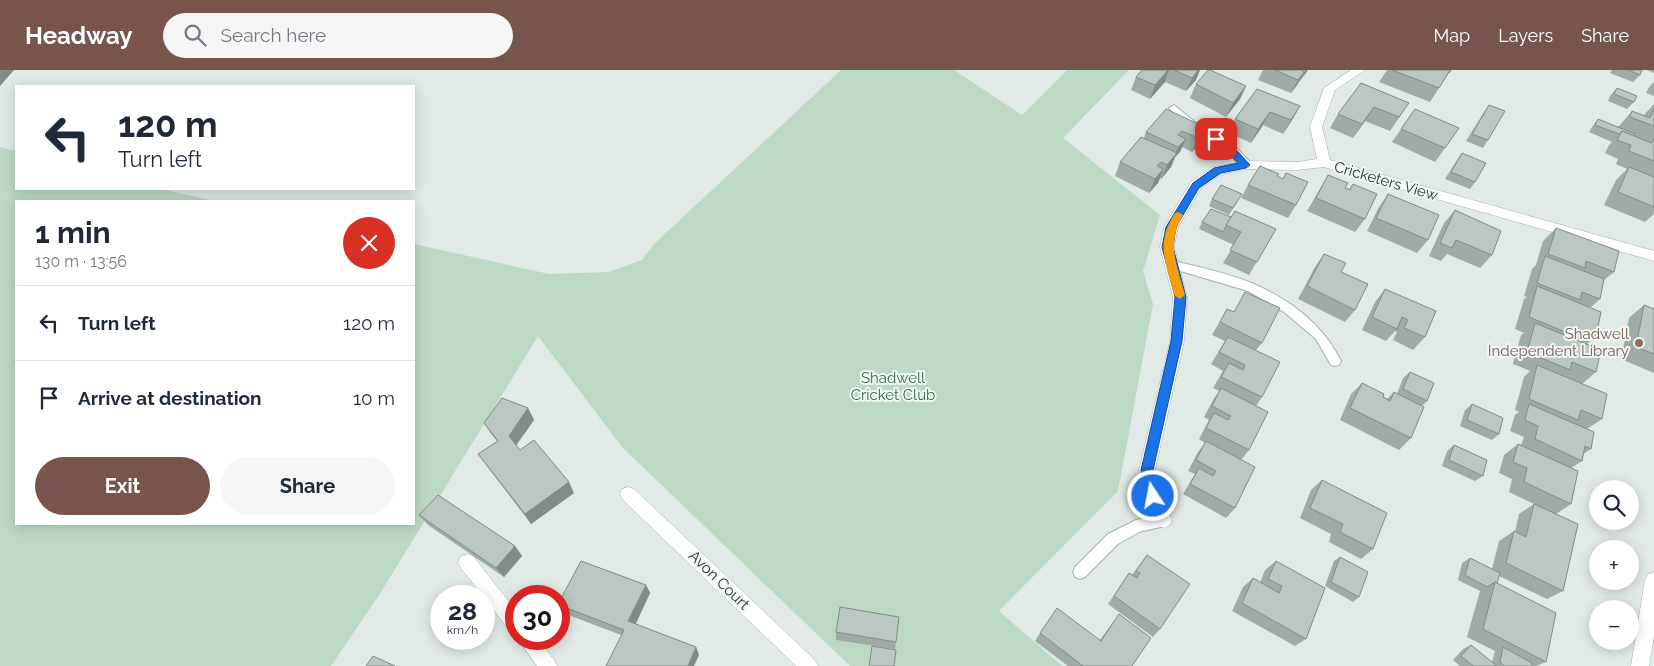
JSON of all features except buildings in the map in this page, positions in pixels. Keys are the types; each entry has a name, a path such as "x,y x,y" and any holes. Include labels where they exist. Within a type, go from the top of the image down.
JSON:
{"street":[{"path":"1324,163 1316,127 1330,88 1359,70"},
{"name":"Cricketers View","path":"1164,520 1153,496 1147,470 1177,341 1180,297 1167,247 1171,227 1196,185 1218,170 1246,165 1297,166 1324,163 1654,256"},
{"name":"Avon Court","path":"628,494 809,666"},
{"path":"467,562 505,611"},
{"path":"1640,666 1654,580"},
{"path":"536,650 548,666"}],"lane":[{"path":"1174,108 1192,124 1228,146 1246,165"},
{"path":"1171,264 1252,288 1288,309 1320,336 1335,361"},
{"path":"1080,572 1114,539 1136,526 1164,520"}],"green space":[{"name":"Shadwell Cricket Club","path":"841,70 954,70 1022,115 1067,70 1129,70 1063,138 1160,215 1143,271 1153,304 1118,491 999,611 1062,666 850,666 622,447 538,336 381,592 331,666 0,666 0,147 15,151 15,190 166,190 210,200 15,200 15,525 415,525 415,244 549,274 609,272 642,260 654,244"}],"slow traffic":[{"path":"1178,215 1171,227 1167,247 1180,295"}],"place":[{"name":"Shadwell Independent Library","path":"1639,343"}],"route":[{"path":"1153,496 1147,470 1177,341 1180,297 1167,247 1171,227 1196,185 1218,170 1246,165 1228,146 1216,139"}]}
